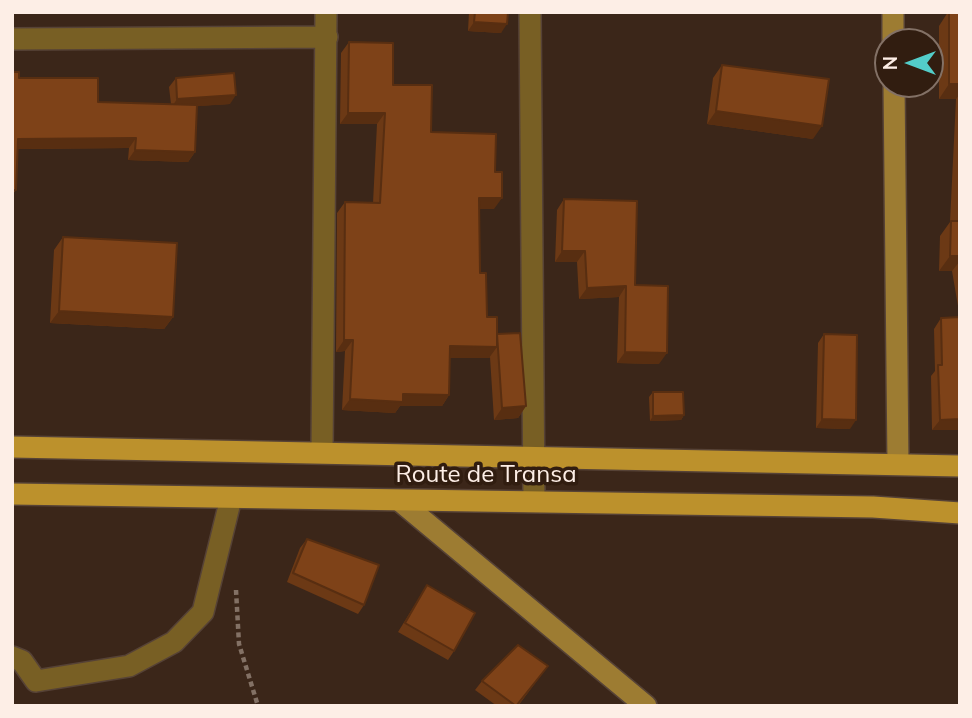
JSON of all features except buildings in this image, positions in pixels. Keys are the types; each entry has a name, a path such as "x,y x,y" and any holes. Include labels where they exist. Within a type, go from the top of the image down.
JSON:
{"main road":[{"name":"Route de Transa","path":"12,447 960,466"},
{"name":"Route de Transa","path":"12,494 873,507 960,513"}],"street":[{"path":"322,452 326,12"},
{"path":"530,12 534,501"},
{"path":"12,39 327,37"},
{"path":"894,98 898,464"},
{"path":"12,657 22,661 36,681 129,666 174,642 203,612 231,498"},
{"path":"400,501 646,706"}],"path":[{"path":"235,578 239,644 258,706"}]}
